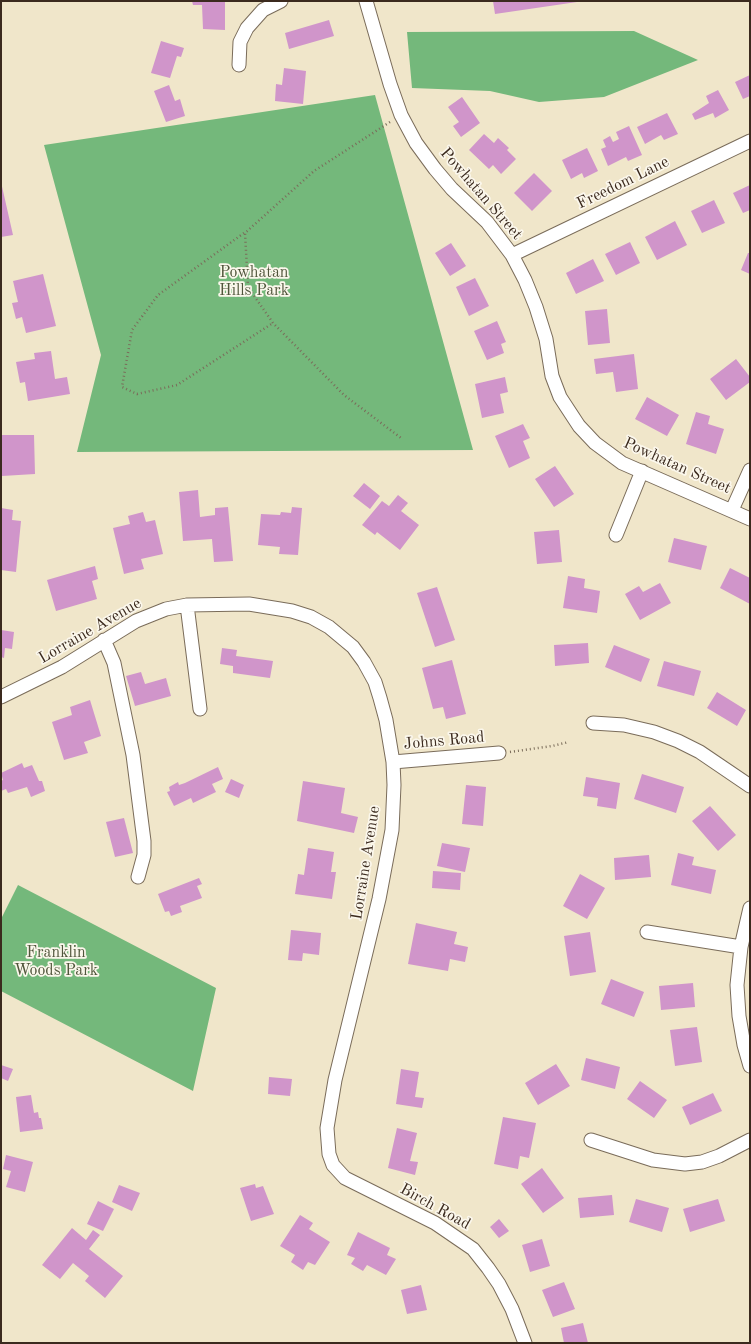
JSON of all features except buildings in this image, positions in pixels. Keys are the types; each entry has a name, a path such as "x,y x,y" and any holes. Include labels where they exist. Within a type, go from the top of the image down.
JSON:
{"street":[{"path":"239,65 240,42 247,28 263,10 281,1"},
{"name":"Powhatan Street","path":"366,1 390,84 401,115 416,143 435,169 486,222 512,255 525,280 536,307 546,339 552,376 566,408 579,426 595,443 617,460 750,519"},
{"name":"Freedom Lane","path":"512,255 750,141"},
{"path":"732,510 750,470"},
{"path":"616,535 642,471"},
{"name":"Lorraine Avenue","path":"1,697 62,667 136,621 166,609 187,605 249,604 275,607 311,618 329,627 343,638 364,662 375,682 386,720 393,762 394,785 390,838 373,927 335,1080 327,1139"},
{"path":"187,605 200,709"},
{"path":"104,640 114,662 133,754 144,841 144,855 138,877"},
{"path":"593,723 624,725 654,732 678,741 700,752 750,786"},
{"name":"Johns Road","path":"393,762 499,753"},
{"path":"750,908 741,947 737,985 739,1016 744,1045 750,1066"},
{"path":"647,932 741,947"},
{"name":"Birch Road","path":"327,1139 331,1160 339,1173 345,1178 435,1223 473,1249 499,1284 512,1310 525,1343"},
{"path":"591,1140 653,1160 684,1164 702,1162 719,1156 750,1140"}],"path":[{"path":"273,323 177,385 137,394 122,387 132,330 158,295 245,233 314,171 401,115"},
{"path":"245,233 248,287 273,323 344,395 401,438"},
{"path":"499,753 552,746 569,742"}],"green space":[{"path":"634,31 698,60 604,97 539,102 490,91 412,88 407,32"},
{"name":"Powhatan Hills Park","path":"375,95 473,450 77,452 101,355 44,145"},
{"name":"Franklin Woods Park","path":"18,885 216,988 193,1091 1,991 1,919"}]}
